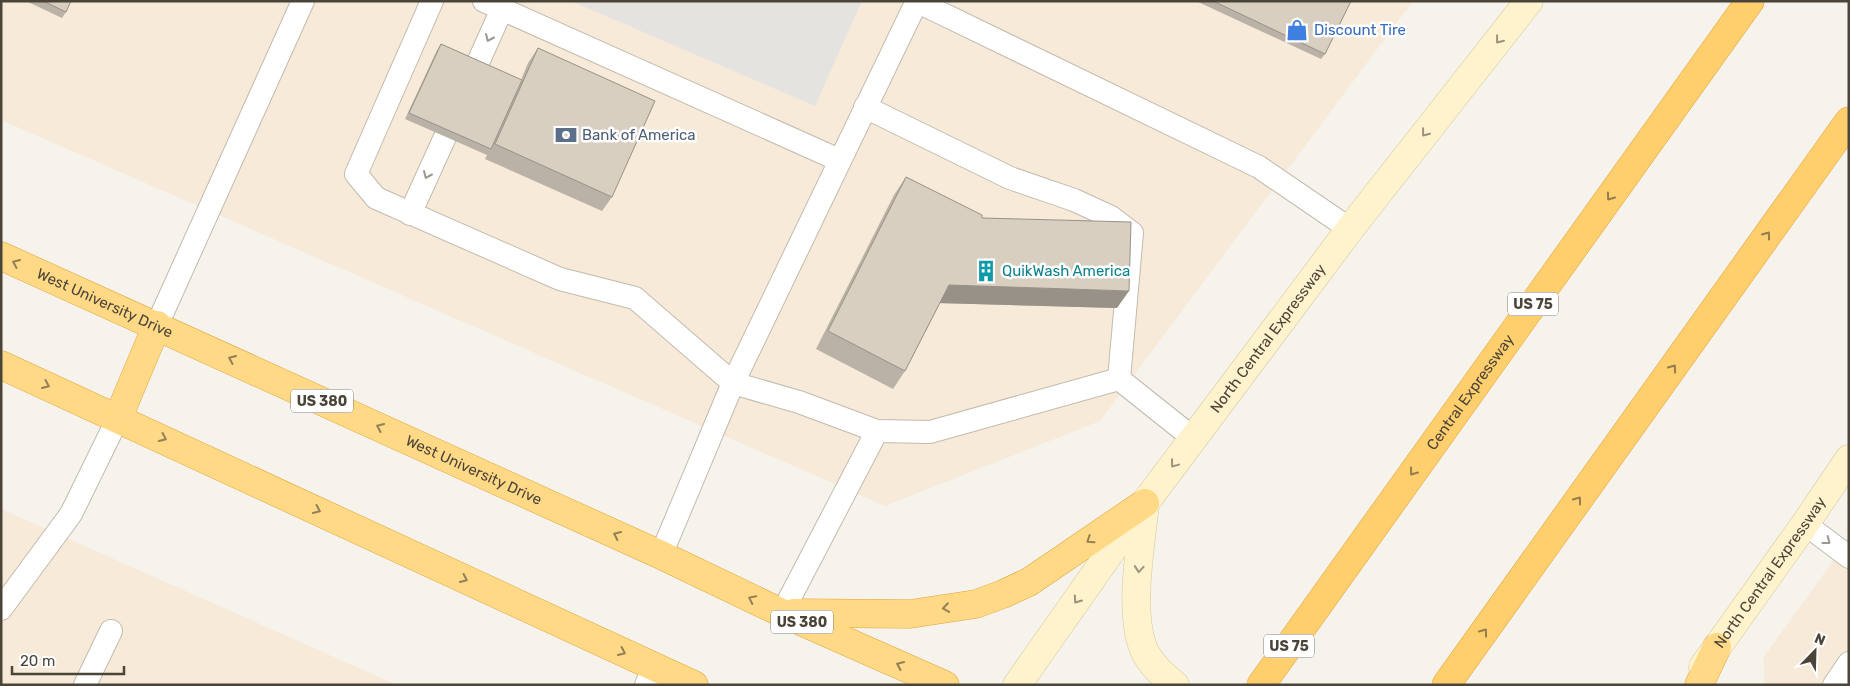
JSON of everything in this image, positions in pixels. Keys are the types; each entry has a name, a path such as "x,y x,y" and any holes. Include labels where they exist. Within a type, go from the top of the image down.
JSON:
{"highway":[{"path":"1627,174 1731,1"},
{"name":"Central Expressway","path":"1261,685 1750,1"},
{"path":"1451,678 1849,121"},
{"name":"West University Drive","path":"1,256 661,555 782,613 945,685"},
{"path":"118,418 156,325"},
{"path":"1,365 118,418 656,679 694,685"},
{"path":"782,613 910,614 976,604 1029,582 1145,503"},
{"path":"1699,685 1718,648"}],"main road":[{"name":"North Central Expressway","path":"1017,685 1193,438 1350,229 1529,1"},
{"name":"North Central Expressway","path":"1691,685 1847,465"},
{"path":"1145,503 1136,600 1139,631 1146,655 1166,678 1175,685"}],"lane":[{"path":"156,325 303,1"},
{"path":"432,1 356,174 376,198 560,279 635,298 732,383 799,402 876,431 930,432 1119,379"},
{"path":"661,555 732,383 916,2 1259,167 1350,229"},
{"path":"476,67 493,5 839,160"},
{"path":"864,107 1010,178 1074,200 1111,217 1132,233 1119,379"},
{"path":"410,214 445,136"},
{"path":"1119,379 1193,438"},
{"path":"1,609 71,514 118,418"},
{"path":"782,613 876,431"},
{"path":"1805,524 1849,557"},
{"path":"85,685 111,631"},
{"path":"1834,685 1849,663"}],"shaded area":[{"path":"1,1 1413,1 1100,421 885,506 1,120"},
{"path":"571,1 862,1 815,106"},
{"path":"1,509 397,685 1,685"},
{"path":"1849,539 1849,685 1765,685 1763,658"}],"building":[{"path":"43,1 71,1 66,12"},
{"name":"Discount Tire","path":"1213,1 1351,1 1325,54"},
{"path":"441,44 522,80 491,149 409,113"},
{"name":"Bank of America","path":"538,48 655,101 612,197 495,144"},
{"name":"QuikWash America","path":"906,177 982,215 982,218 1131,222 1129,291 949,285 905,371 828,331"}],"place":[{"name":"Discount Tire","path":"1297,30"},
{"name":"Bank of America","path":"566,135"},
{"name":"QuikWash America","path":"986,271"}]}
